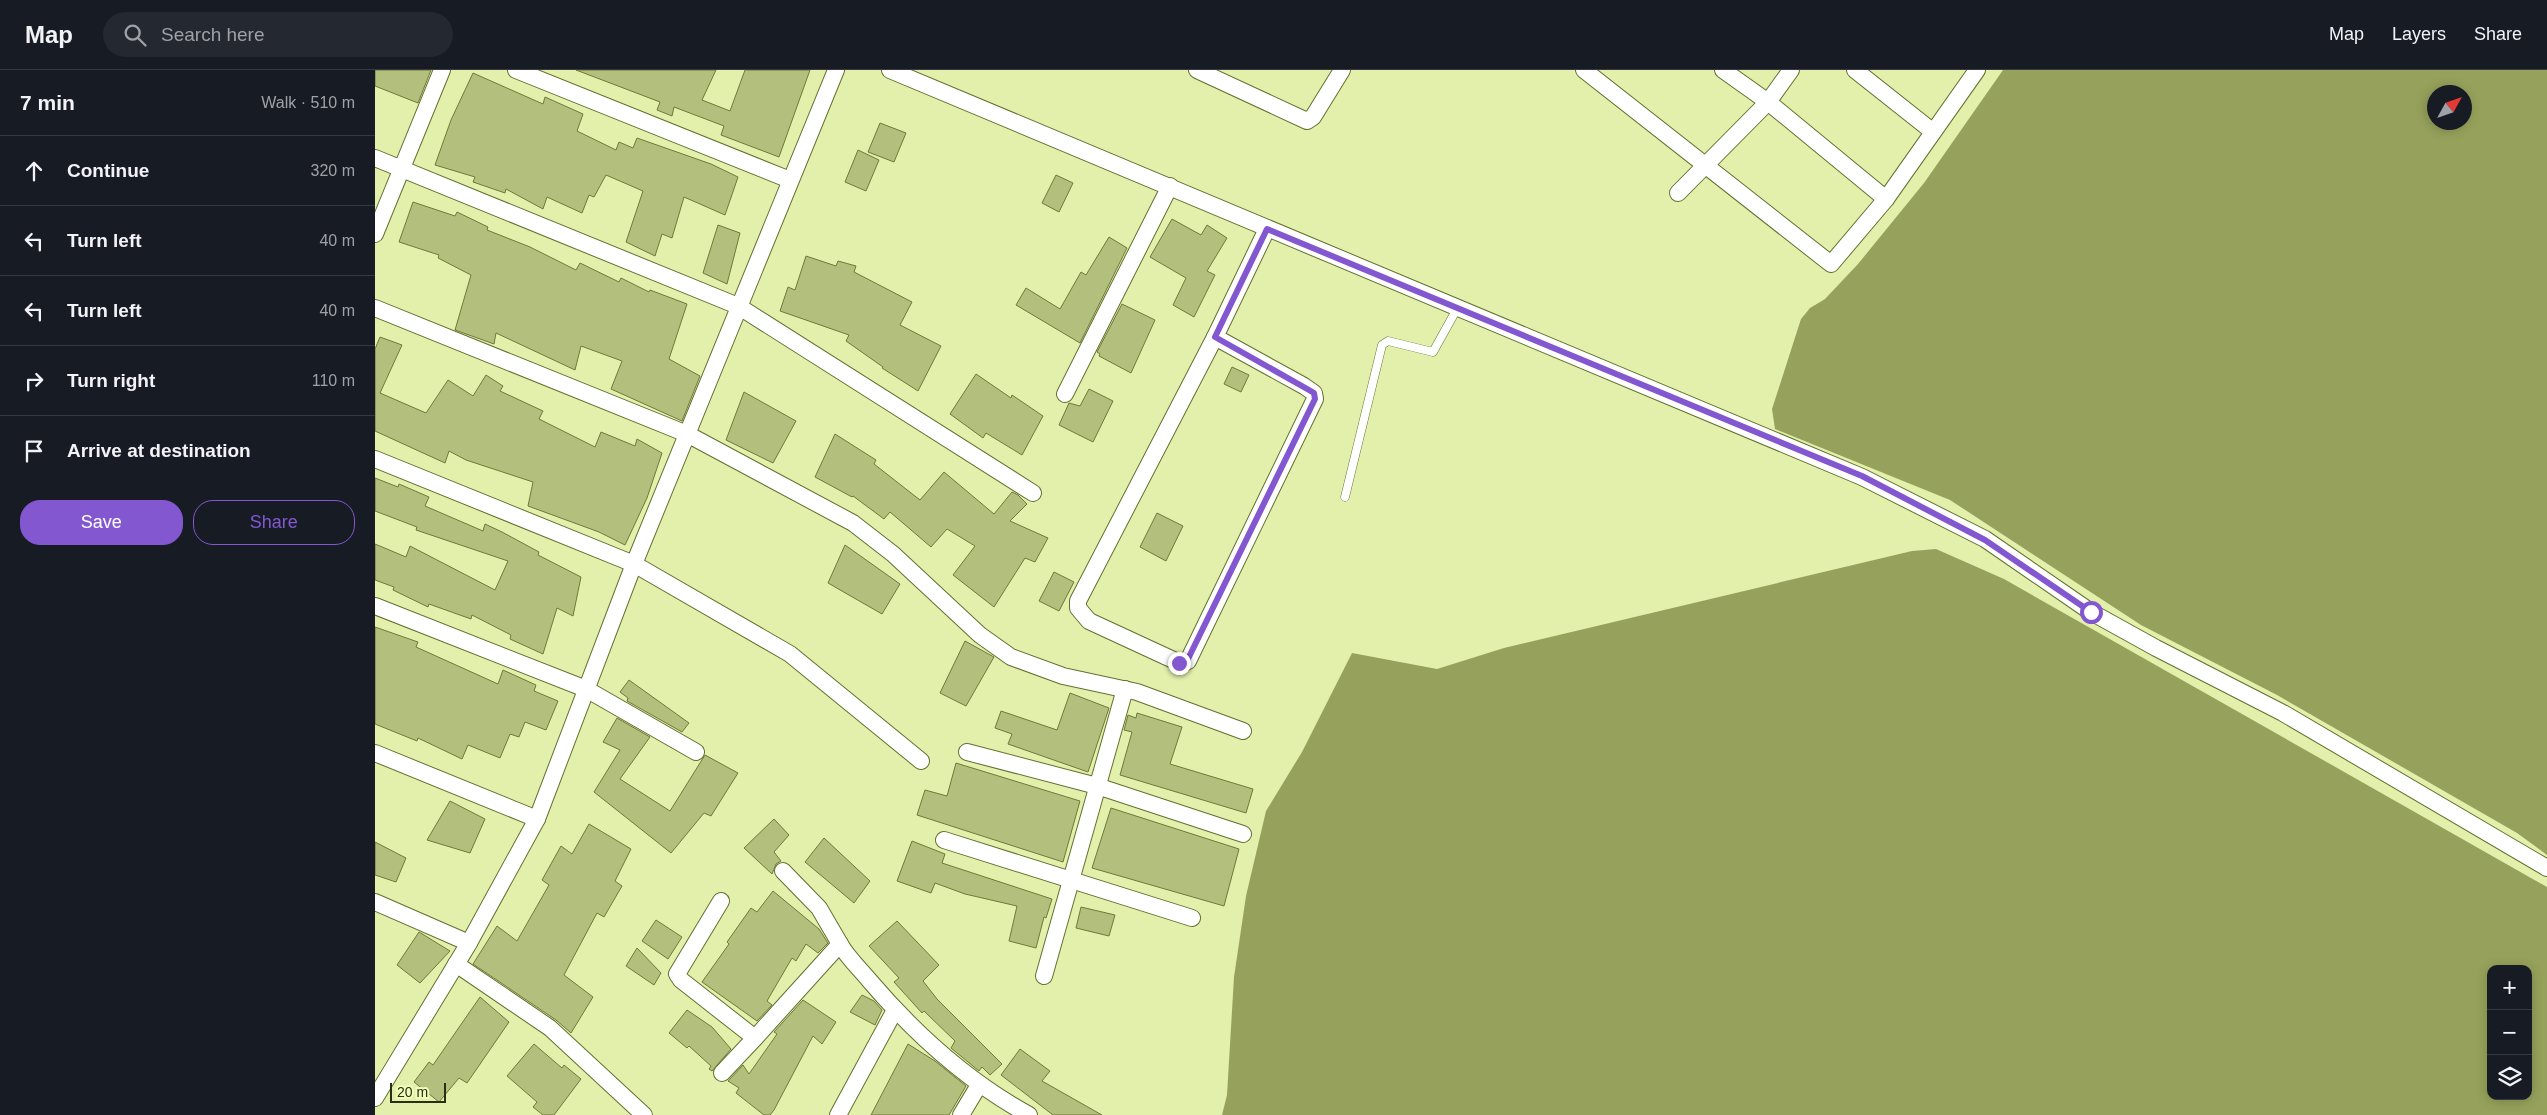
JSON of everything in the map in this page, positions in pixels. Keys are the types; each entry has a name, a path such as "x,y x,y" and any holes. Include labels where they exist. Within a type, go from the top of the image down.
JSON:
{"street":[{"path":"375,234 442,70"},
{"path":"516,70 790,180"},
{"path":"375,1098 469,943 484,912 537,819 633,564 836,70"},
{"path":"890,70 1862,476 1985,540 2091,612 2283,713 2547,868"},
{"path":"1197,70 1307,121 1313,117 1341,70"},
{"path":"1584,70 1831,264 1886,199 1932,131 1977,70"},
{"path":"1723,70 1768,102 1886,199"},
{"path":"1678,193 1768,102 1791,70"},
{"path":"1855,70 1932,131"},
{"path":"375,158 738,306 1033,493"},
{"path":"1065,394 1170,186"},
{"path":"1215,337 1303,386 1316,397 1192,652 1187,661 1182,664 1089,621 1078,608 1078,600 1215,337 1267,229"},
{"path":"375,308 687,434 853,524 893,554 980,635 1011,657 1063,676 1125,689 1243,731"},
{"path":"375,459 633,564 790,654 921,761"},
{"path":"375,606 587,689 696,752"},
{"path":"1044,976 1125,689"},
{"path":"967,752 1097,786 1243,834"},
{"path":"375,753 537,819"},
{"path":"944,840 1192,918"},
{"path":"783,871 819,908 840,944 895,1010 979,1085 1029,1115"},
{"path":"721,901 677,974 681,980 755,1038"},
{"path":"375,902 469,943"},
{"path":"722,1073 840,944"},
{"path":"456,964 550,1028 644,1115"},
{"path":"838,1115 895,1010"},
{"path":"961,1115 979,1085"}],"lane":[{"path":"1345,497 1382,345 1388,341 1433,352 1458,307"}],"shaded area":[{"path":"2003,70 2547,70 2547,855 2517,833 2277,695 2141,625 1950,500 1775,429 1772,409 1801,319 1810,308 1825,299 1858,264 1924,183"},
{"path":"1936,549 2004,579 2547,887 2547,1115 1222,1115 1227,1095 1234,977 1246,896 1266,811 1302,752 1352,653 1437,669 1504,648 1912,551"}],"building":[{"path":"375,70 431,70 418,103 375,86"},
{"path":"576,70 716,70 702,100 730,111 745,70 810,70 779,157 721,135 724,126 674,107 672,116 657,110 660,102"},
{"path":"473,73 543,104 545,97 583,114 577,131 616,150 619,142 633,148 637,138 711,164 738,177 725,215 684,197 672,238 662,234 655,256 626,242 643,191 606,175 594,197 589,195 582,213 547,197 543,209 506,189 505,193 473,182 475,177 435,165 451,120"},
{"path":"880,123 906,133 894,162 868,152"},
{"path":"858,150 879,160 866,191 845,182"},
{"path":"1056,175 1073,183 1059,212 1042,203"},
{"path":"413,202 455,216 457,212 488,227 487,230 530,247 576,270 580,263 619,282 621,278 649,292 650,290 687,304 669,359 700,376 682,421 611,389 622,361 581,346 575,370 496,333 494,344 455,330 471,275 438,258 439,255 399,242"},
{"path":"1172,219 1201,235 1207,225 1227,238 1207,271 1215,275 1194,317 1173,305 1186,278 1150,257"},
{"path":"718,225 740,233 727,284 703,273"},
{"path":"1109,237 1127,248 1080,343 1016,305 1026,288 1060,309 1081,272 1086,275"},
{"path":"806,256 836,266 838,261 856,266 854,272 912,302 900,325 941,346 918,391 882,368 846,341 849,335 780,311 788,287 795,290"},
{"path":"1122,304 1155,320 1131,373 1099,356 1100,354 1097,352"},
{"path":"380,337 402,345 380,393 426,413 448,380 473,396 486,375 503,386 500,391 543,411 539,419 595,447 601,432 635,446 637,439 662,453 647,498 625,545 599,532 528,506 533,482 466,460 449,451 445,463 375,431 375,349"},
{"path":"1232,367 1249,375 1241,392 1224,384"},
{"path":"976,374 1011,398 1012,395 1043,416 1022,455 986,433 983,438 950,414"},
{"path":"1089,389 1113,401 1093,442 1059,425 1069,403 1080,406"},
{"path":"744,392 796,421 773,463 726,440"},
{"path":"835,434 876,460 874,464 920,500 944,472 994,514 1012,492 1018,495 1027,504 1010,521 1048,538 1035,562 1025,558 994,607 953,575 975,546 947,529 931,547 890,512 884,519 853,496 815,477"},
{"path":"375,478 398,487 399,484 429,497 425,506 483,531 485,524 502,532 539,552 538,555 581,577 573,616 557,608 543,654 510,639 511,635 472,615 471,619 429,604 428,607 393,590 394,587 375,580 375,544 406,557 410,546 495,590 508,561 416,530 417,527 375,511"},
{"path":"1157,513 1183,526 1166,561 1140,547"},
{"path":"845,545 900,584 882,614 828,583"},
{"path":"1054,572 1074,582 1059,611 1039,601"},
{"path":"375,627 418,642 416,647 498,684 503,670 536,685 534,691 558,701 546,730 525,722 519,737 510,734 500,758 468,745 462,759 418,738 417,741 375,724"},
{"path":"965,641 994,657 966,706 940,693"},
{"path":"629,680 689,723 682,732 627,701 628,698 620,692"},
{"path":"1070,693 1109,708 1088,772 1008,744 1012,734 995,728 1001,711 1057,730"},
{"path":"1137,713 1182,727 1170,764 1253,789 1246,813 1120,775 1132,732 1124,730 1128,715 1136,718"},
{"path":"617,718 650,737 620,779 670,811 705,755 738,773 711,816 704,813 671,853 594,792 620,750 603,742"},
{"path":"956,763 1080,801 1063,862 917,815 925,790 947,796"},
{"path":"450,801 485,819 470,853 427,840"},
{"path":"1111,808 1239,849 1224,906 1092,868"},
{"path":"774,819 789,835 774,852 781,861 776,864 772,874 744,848"},
{"path":"589,824 631,849 615,881 622,886 604,917 597,913 564,975 593,997 571,1033 556,1020 473,964 497,926 517,941 549,885 542,880 561,846 572,854"},
{"path":"824,838 870,881 854,903 805,862"},
{"path":"912,841 945,854 942,863 1052,899 1046,918 1044,917 1036,948 1009,941 1017,906 965,894 935,883 931,893 897,881"},
{"path":"375,842 406,858 396,882 375,875"},
{"path":"773,891 819,929 828,943 818,953 806,944 796,961 792,958 767,1001 772,1005 757,1021 702,982 729,944 727,942 751,908 757,912"},
{"path":"1081,907 1115,915 1109,936 1076,928"},
{"path":"656,920 682,937 668,959 642,941"},
{"path":"897,921 939,965 923,981 937,999 1002,1064 990,1075 982,1067 979,1071 951,1048 955,1041 924,1011 922,1013 894,982 899,978 869,946"},
{"path":"419,932 450,951 420,983 397,965"},
{"path":"637,948 661,973 654,985 626,966"},
{"path":"862,995 874,1001 882,1010 875,1025 850,1012"},
{"path":"480,997 509,1022 467,1083 459,1078 439,1102 414,1082 429,1062 433,1065"},
{"path":"803,1000 836,1022 822,1044 813,1036 774,1110 770,1115 764,1115 736,1093 739,1088 728,1081 743,1065 749,1074 777,1034 774,1032"},
{"path":"687,1010 712,1027 731,1049 712,1071 709,1069 711,1066 689,1046 687,1048 669,1033"},
{"path":"534,1044 562,1068 564,1065 581,1079 554,1115 543,1115 533,1107 537,1102 507,1076"},
{"path":"908,1044 935,1061 966,1086 949,1115 871,1115"},
{"path":"1020,1049 1050,1071 1042,1081 1102,1115 1053,1115 1001,1075"}],"route":[{"path":"1179,663 1182,664 1187,661 1316,397 1309,390 1215,337 1267,229 1447,302 1862,476 1985,540 2091,612"}]}
